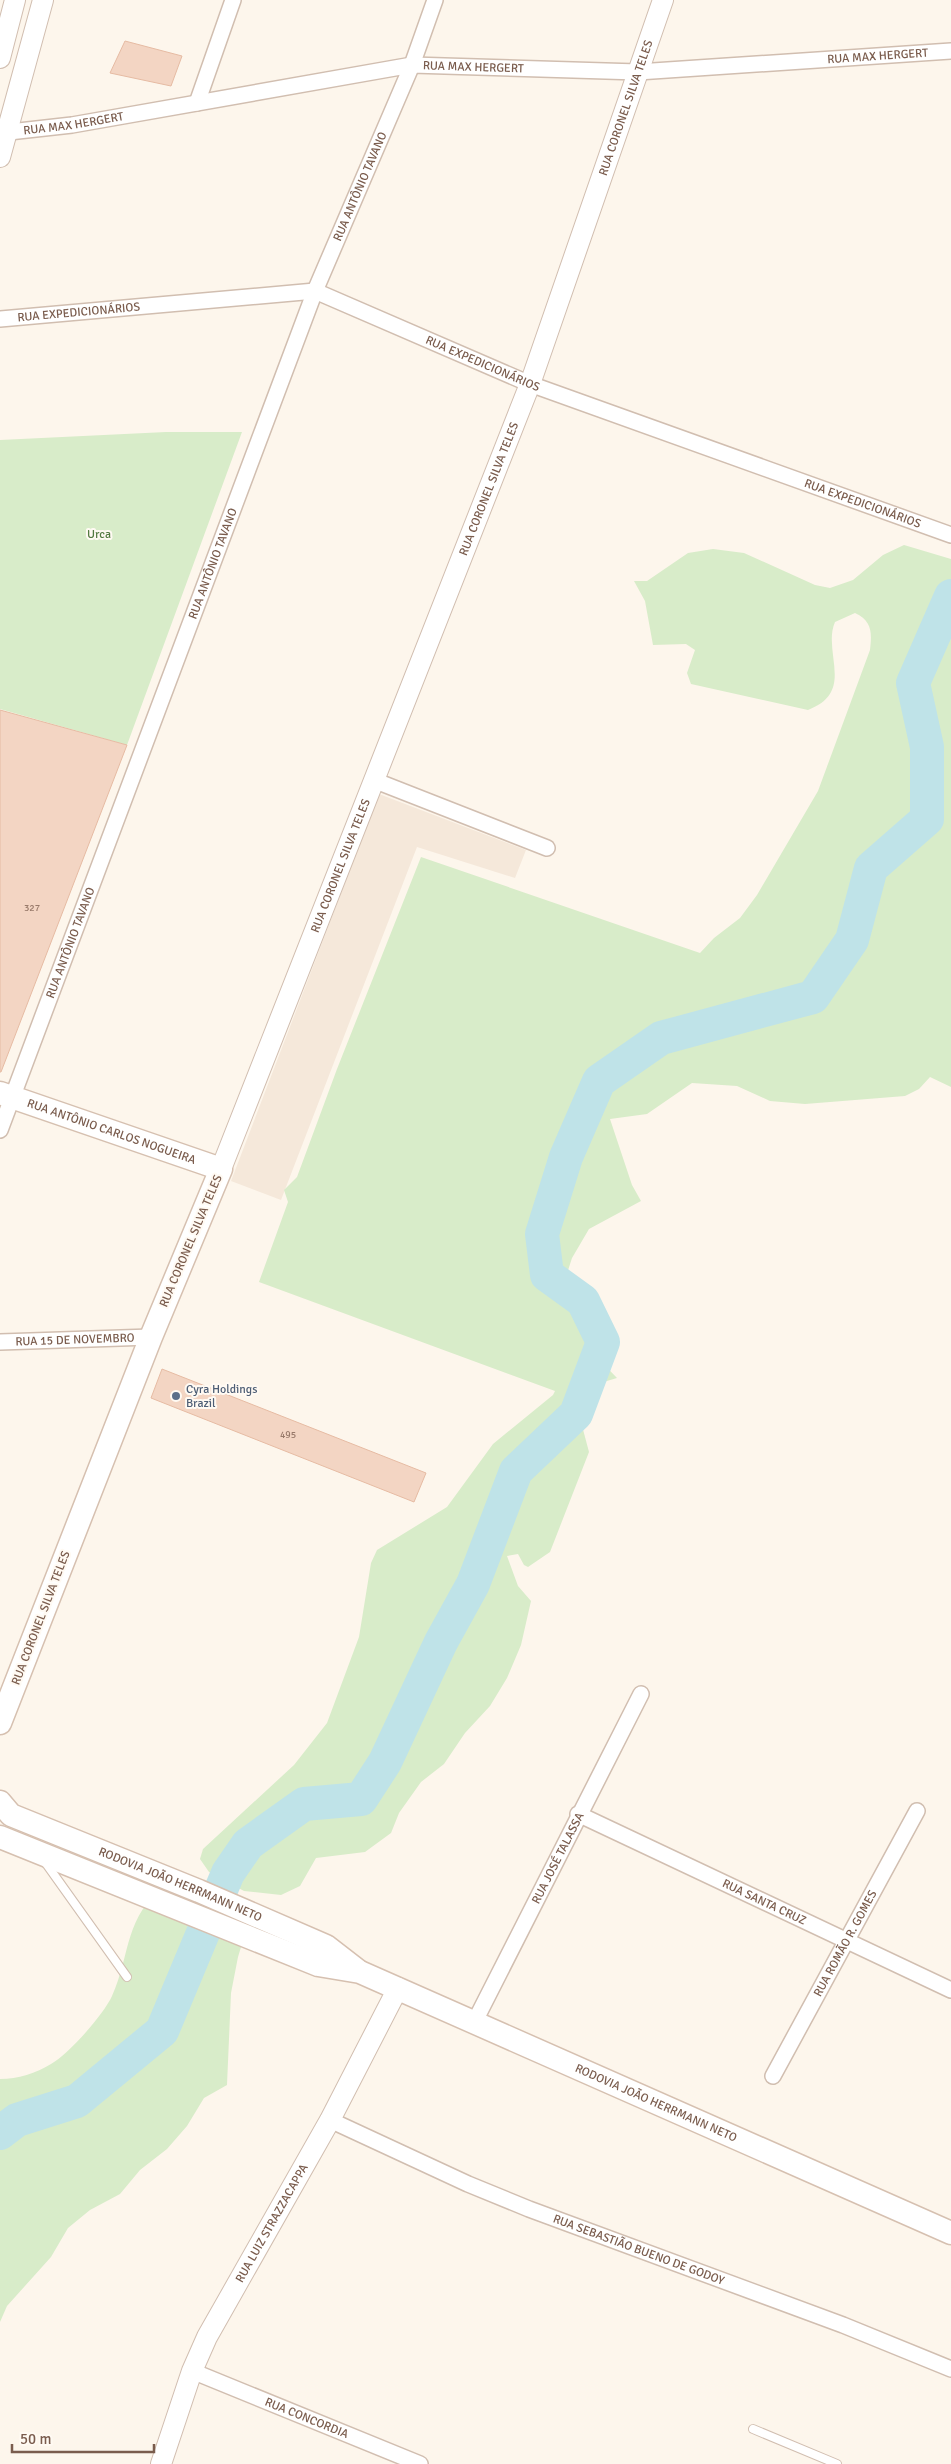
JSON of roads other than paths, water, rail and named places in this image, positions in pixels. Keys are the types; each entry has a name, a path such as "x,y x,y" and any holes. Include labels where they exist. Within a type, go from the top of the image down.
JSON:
{"main road":[{"name":"RUA ANTÔNIO CARLOS NOGUEIRA","path":"7,1094 221,1169"},
{"name":"RUA CORONEL SILVA TELES","path":"0,1723 151,1337 221,1169"},
{"name":"RODOVIA JOÃO HERRMANN NETO","path":"0,1802 11,1815 195,1901 246,1935 318,1965 360,1972 398,1988 951,2233"},
{"name":"RODOVIA JOÃO HERRMANN NETO","path":"0,1837 38,1852 195,1901 256,1915 326,1946 360,1972"}],"street":[{"path":"0,58 15,0"},
{"path":"0,157 4,132 43,0"},
{"path":"197,103 233,0"},
{"name":"RUA ANTÔNIO TAVANO","path":"0,1130 7,1094 315,291 412,65 435,0"},
{"name":"RUA CORONEL SILVA TELES","path":"221,1169 376,781 530,384 663,0"},
{"name":"RUA MAX HERGERT","path":"4,132 72,125 412,65 638,72 951,51"},
{"name":"RUA EXPEDICIONÁRIOS","path":"0,319 315,291 530,384 951,535"},
{"path":"376,781 547,848"},
{"name":"RUA 15 DE NOVEMBRO","path":"0,1342 151,1337"},
{"name":"RUA JOSÉ TALASSA","path":"474,2023 578,1814 641,1694"},
{"name":"RUA ROMÃO R. GOMES","path":"774,2076 917,1811"},
{"name":"RUA SANTA CRUZ","path":"578,1814 951,1990"},
{"name":"RUA LUIZ STRAZZACAPPA","path":"161,2464 192,2371 207,2337 330,2120 398,1988"},
{"name":"RUA SEBASTIÃO BUENO DE GODOY","path":"330,2120 468,2184 529,2209 843,2325 951,2369"},
{"name":"RUA CONCORDIA","path":"192,2371 420,2464"}],"lane":[{"path":"38,1852 127,1977"},
{"path":"753,2429 838,2464"}],"waterway":[{"path":"0,2133 17,2120 77,2101 162,2031 228,1873 248,1844 304,1804 361,1799 385,1762 441,1642 473,1584 516,1471 576,1414 603,1342 583,1301 547,1275 542,1234 566,1157 599,1081 661,1038 813,997 852,940 871,868 927,819 927,747 913,683 951,596"}],"place":[{"name":"Cyra Holdings Brazil","path":"176,1396"}],"park label":[{"name":"Urca","path":"99,534"}]}
